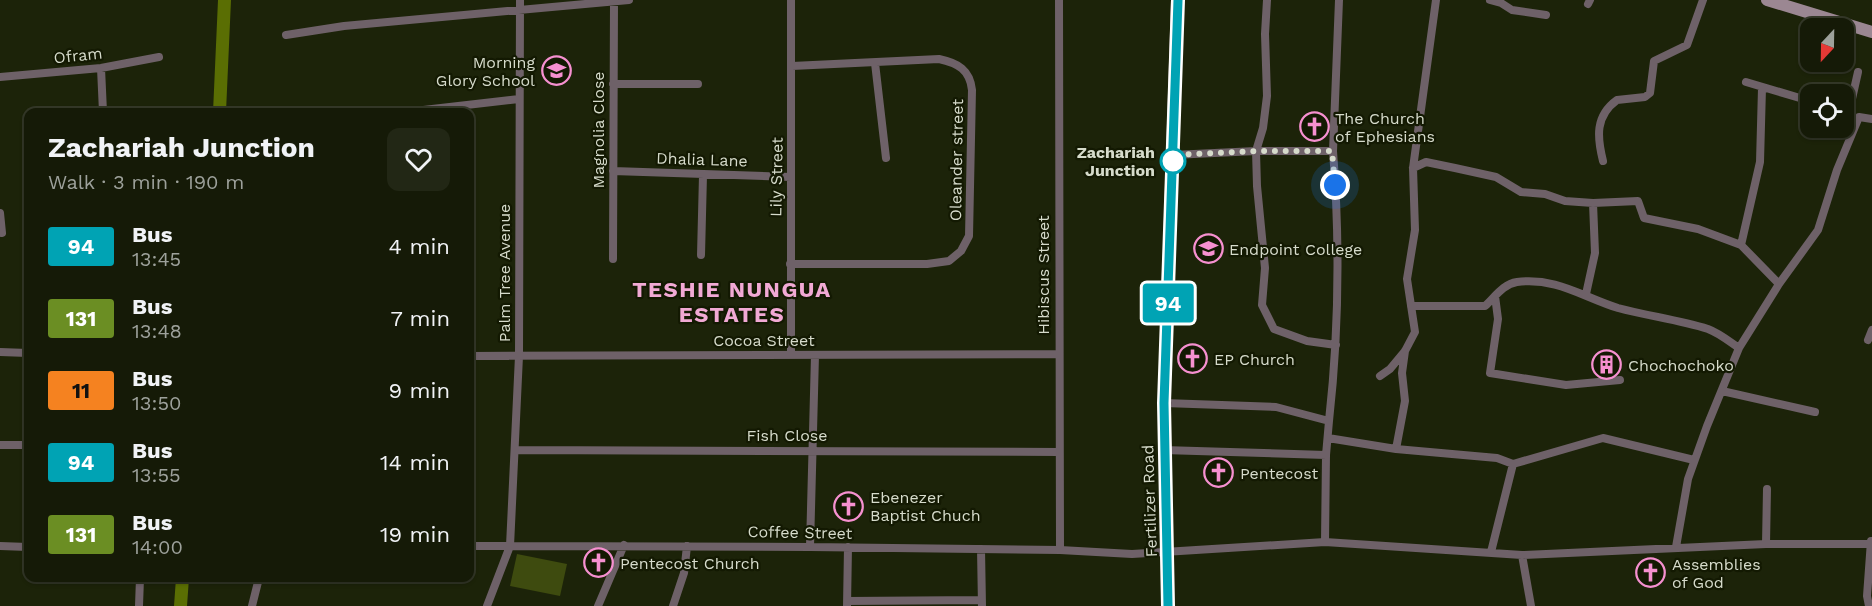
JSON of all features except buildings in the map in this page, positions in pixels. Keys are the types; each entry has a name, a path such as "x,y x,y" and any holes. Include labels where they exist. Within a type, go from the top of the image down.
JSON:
{"street":[{"name":"Palm Tree Avenue","path":"487,606 510,546 519,356 520,0"},
{"path":"286,35 391,21 629,0"},
{"name":"Lily Street","path":"791,0 791,354"},
{"name":"Hibiscus Street","path":"1059,0 1060,550"},
{"name":"Fertilizer Road","path":"1168,606 1163,450 1178,0"},
{"path":"1268,0 1265,34 1267,96 1263,129 1257,151 1257,186 1265,268 1262,305 1274,329 1307,341 1336,345"},
{"path":"1325,542 1326,455 1336,345 1338,254 1332,151 1339,0"},
{"path":"1380,376 1390,369 1405,351 1415,332 1407,279 1415,230 1413,168 1436,0"},
{"path":"1490,0 1501,3 1512,10 1546,15"},
{"path":"1603,161 1598,141 1600,118 1617,99 1645,97 1650,93 1654,61 1687,45 1703,0"},
{"path":"1767,0 1781,2 1872,32"},
{"name":"Magnolia Close","path":"613,259 614,2"},
{"name":"Ofram","path":"0,77 100,68 159,57"},
{"name":"Oleander street","path":"790,264 927,264 949,261 961,251 969,236 971,80 964,69 946,60 792,66"},
{"path":"875,63 886,158"},
{"path":"100,68 103,108"},
{"path":"1854,85 1858,72"},
{"path":"1746,81 1800,98"},
{"path":"613,84 698,84"},
{"path":"1742,245 1760,162 1762,88"},
{"path":"452,108 519,99"},
{"path":"1854,115 1872,119"},
{"path":"1676,547 1688,479 1694,460 1739,348 1779,284 1818,230 1837,170 1859,117"},
{"path":"1173,155 1257,151 1332,151"},
{"path":"1413,168 1426,162 1455,168 1496,177 1521,192 1545,194 1565,201 1593,203 1638,201 1644,218 1698,230 1742,245 1779,284"},
{"name":"Dhalia Lane","path":"613,171 790,177"},
{"path":"701,255 703,175"},
{"path":"1586,294 1595,252 1593,203"},
{"path":"0,213 2,233"},
{"path":"1411,306 1485,306 1505,285 1516,282 1543,281 1586,294 1622,309 1710,329 1739,348"},
{"path":"1495,296 1498,318 1490,373 1566,385 1620,380"},
{"path":"1868,340 1872,330"},
{"path":"1396,449 1405,401 1402,373 1405,351"},
{"path":"0,352 24,353"},
{"name":"Cocoa Street","path":"474,356 1059,354"},
{"path":"810,547 815,355"},
{"path":"1722,391 1815,412"},
{"path":"1164,403 1275,407 1329,421"},
{"path":"1328,438 1396,449 1497,458 1513,464 1603,438 1694,460"},
{"path":"0,445 24,445"},
{"name":"Fish Close","path":"515,450 1059,452"},
{"path":"1163,450 1326,455"},
{"path":"1491,552 1513,464"},
{"path":"1766,544 1767,489"},
{"name":"Coffee Street","path":"474,546 624,545 981,549 1132,554 1325,542 1522,555 1676,547 1872,542"},
{"path":"1869,606 1867,596 1872,542"},
{"path":"598,606 624,545"},
{"path":"0,546 24,547"},
{"path":"673,606 684,573 687,546"},
{"path":"848,548 847,603 981,603 981,549"},
{"path":"1522,555 1531,606"},
{"path":"139,606 140,582"},
{"path":"252,606 258,582"}],"shaded area":[{"path":"218,0 231,0 226,108 213,108"},
{"path":"517,554 567,564 560,596 510,586"},
{"path":"176,582 189,582 187,606 174,606"}],"bus line":[{"name":"94","path":"1168,606 1163,450 1178,0"}],"place":[{"name":"Morning Glory School","path":"556,71"},
{"name":"The Church of Ephesians","path":"1314,127"},
{"name":"Zachariah Junction","path":"1173,161"},
{"name":"Endpoint College","path":"1208,249"},
{"name":"EP Church","path":"1193,359"},
{"name":"Chochochoko","path":"1607,365"},
{"name":"Pentecost","path":"1219,473"},
{"name":"Ebenezer Baptist Chuch","path":"849,506"},
{"name":"Pentecost Church","path":"599,563"},
{"name":"Assemblies of God","path":"1651,573"}],"district":[{"name":"TESHIE NUNGUA ESTATES","path":"732,302"}],"route":[{"path":"1173,161 1173,155 1257,151 1332,151 1335,185"}]}
